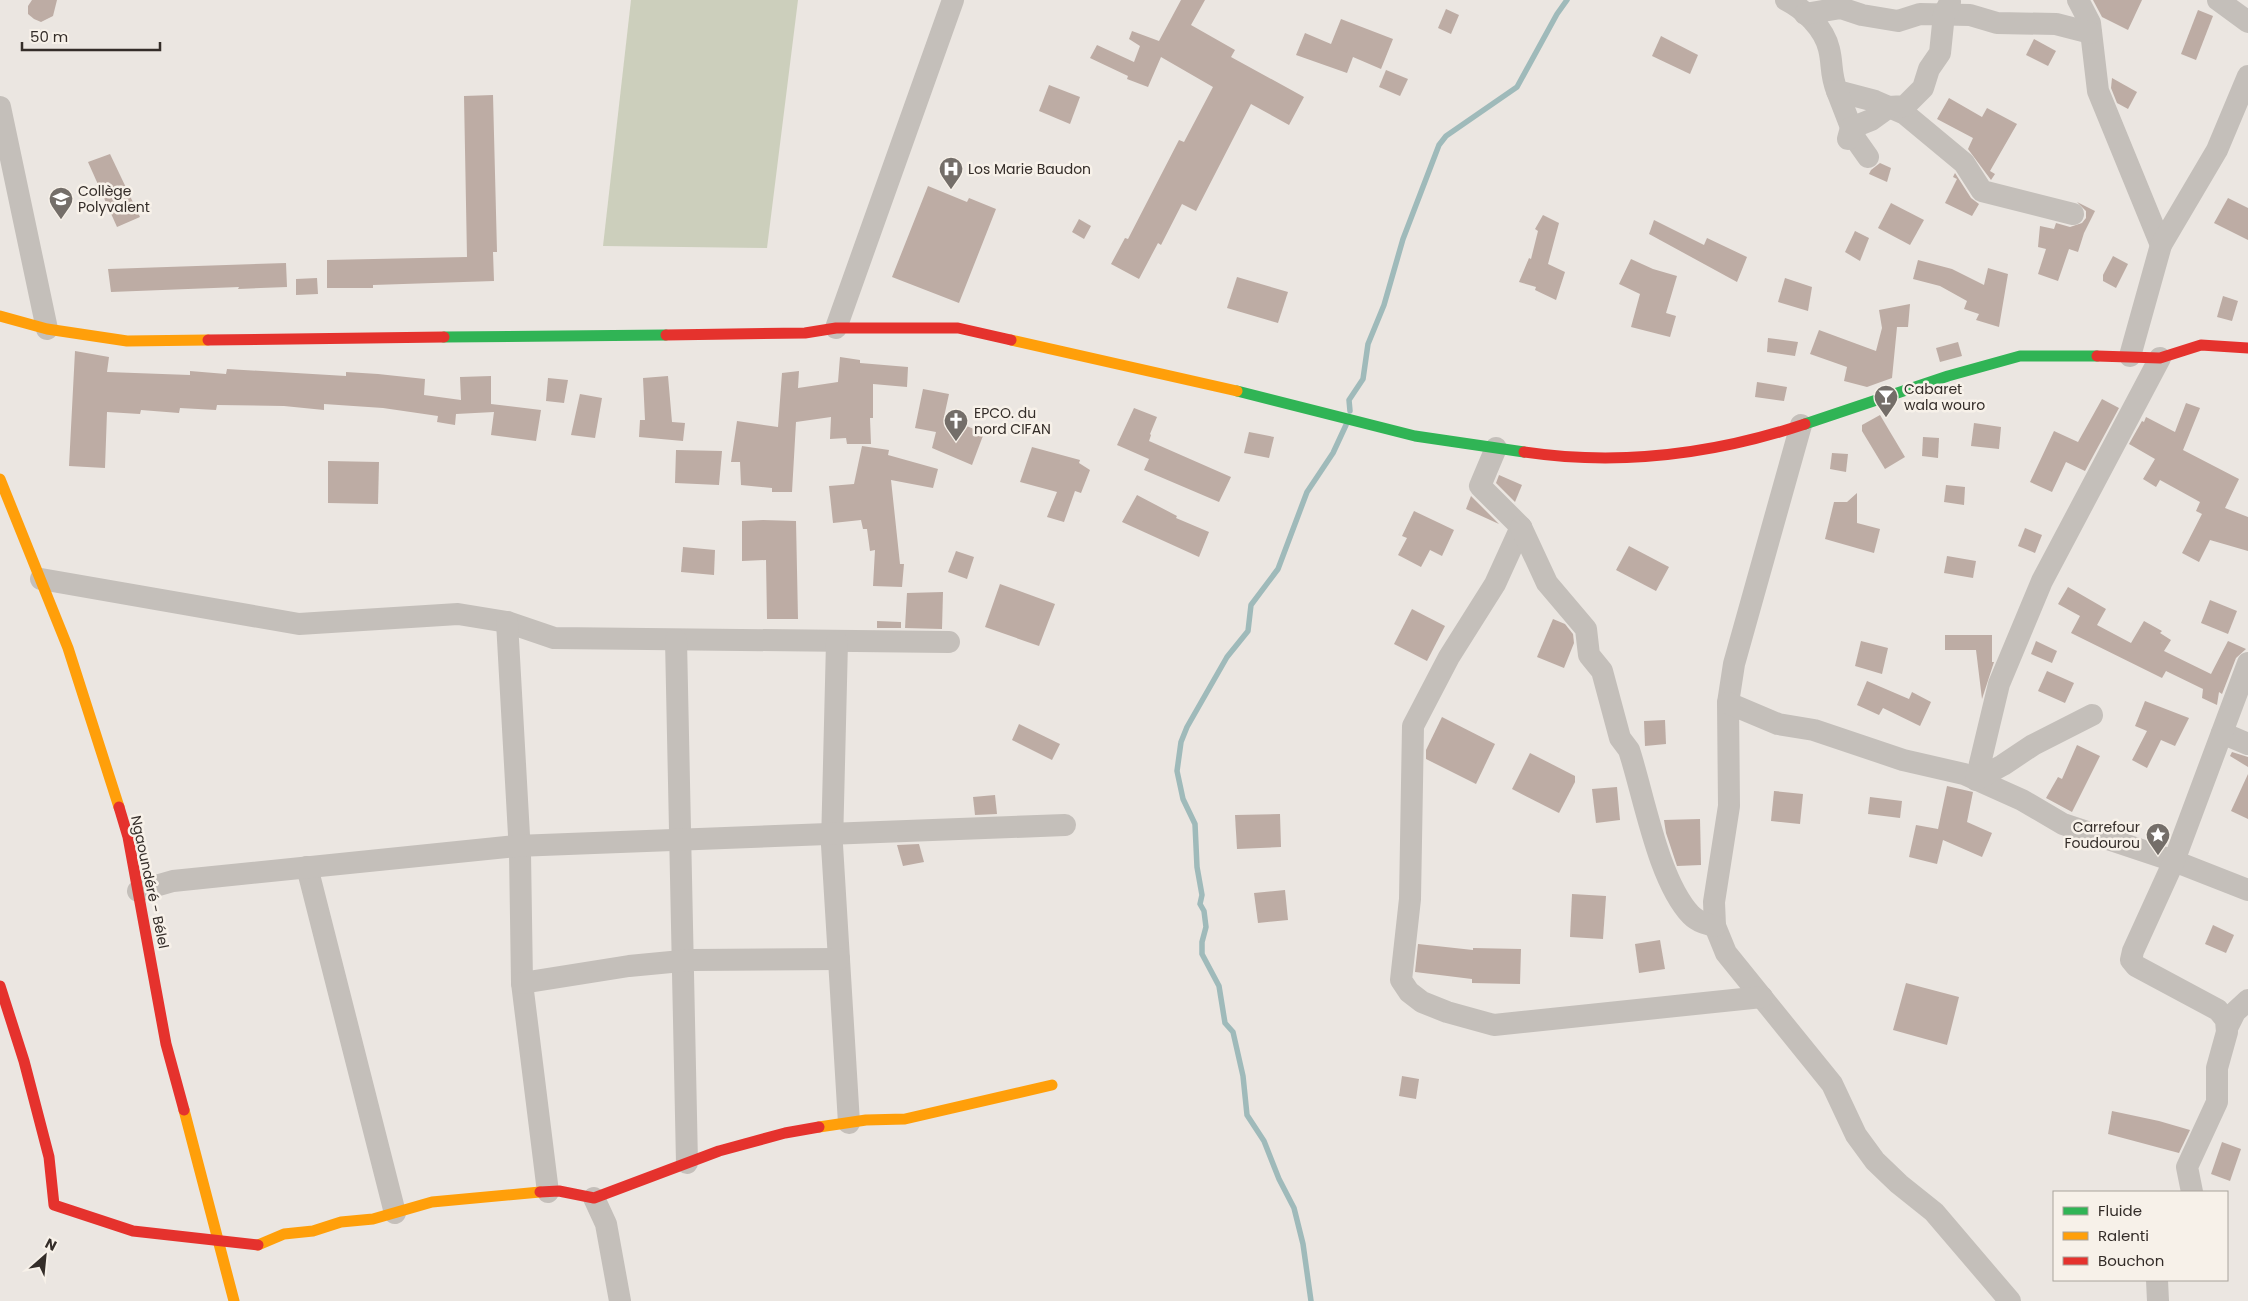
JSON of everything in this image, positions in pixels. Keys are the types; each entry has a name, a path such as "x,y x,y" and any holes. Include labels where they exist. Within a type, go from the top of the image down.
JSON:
{"street":[{"path":"836,328 954,0"},
{"path":"1786,0 1814,21 1829,48 1831,75 1838,91 1849,133 1868,157"},
{"path":"2078,0 2090,22 2098,91 2161,245"},
{"path":"2218,0 2248,22"},
{"path":"1805,14 1841,8 1862,15 1898,21 1948,7 1997,23 2056,24 2091,33"},
{"path":"1849,133 1889,107 1905,106 1923,88 1929,68 1940,53 1948,7"},
{"path":"2130,356 2161,245 2217,150 2248,76"},
{"path":"1838,91 1905,114 1964,163 1982,191 2073,214"},
{"path":"0,107 47,328"},
{"path":"0,316 47,328 136,341 806,333 836,328 958,328 1175,374 1415,436 1532,453 1636,458 1726,446 1801,425 1948,376 2020,356 2130,356 2160,358 2201,345 2248,348"},
{"path":"1976,780 2000,684 2042,581 2160,358"},
{"path":"1801,425 1734,664 1728,703 1729,806 1714,902 1715,926 1726,953 1832,1084 1856,1135 1875,1161 1899,1184 1934,1212 2010,1301"},
{"path":"1496,448 1480,486 1521,527 1547,583 1586,629 1589,655 1602,671 1620,738 1629,750 1671,884 1691,915 1702,923 1715,926"},
{"name":"Ngaoundéré - Bélel","path":"0,479 68,648 128,837 166,1044 234,1301"},
{"path":"1521,527 1495,584 1449,657 1413,726 1410,899 1401,980 1409,992 1422,1002 1447,1012 1494,1025 1762,997"},
{"path":"41,579 299,624 458,614 507,622 554,638 949,642"},
{"path":"507,622 520,845 522,983 548,1192"},
{"path":"676,640 687,1163"},
{"path":"837,642 832,834 850,1124"},
{"path":"2192,1191 2187,1167 2217,1102 2217,1068 2226,1020 2218,1010 2136,966 2131,960 2132,951 2174,861 2248,663"},
{"path":"1728,703 1778,724 1814,730 1903,760 1964,774 2022,800 2063,824 2174,861 2248,890"},
{"path":"1976,780 2003,766 2033,745 2092,715"},
{"path":"2222,733 2248,744"},
{"path":"138,891 173,881 520,845 1065,825"},
{"path":"308,867 395,1213"},
{"path":"522,983 629,966 682,961 839,959"},
{"path":"0,986 24,1060 49,1157 54,1205 133,1231 257,1245 284,1234 314,1232 341,1222 373,1219 432,1202 472,1197 548,1192 594,1198 719,1151 785,1133 906,1118 1052,1084"},
{"path":"2226,1028 2234,1012 2248,1000"},
{"path":"594,1198 606,1224 620,1301"},
{"path":"2158,1281 2158,1301"}],"green space":[{"path":"631,0 798,0 767,248 603,246"}],"building":[{"path":"32,0 57,0 53,16 41,22 34,19 28,14 28,6"},
{"path":"1181,0 1205,0 1191,25 1235,50 1231,57 1304,97 1289,125 1251,104 1196,211 1182,204 1161,245 1158,243 1139,279 1111,264 1125,238 1128,239 1179,140 1184,142 1213,87 1161,57 1148,87 1127,79 1128,76 1090,58 1097,45 1134,62 1140,46 1129,39 1132,31 1159,41"},
{"path":"2093,0 2142,0 2128,30 2102,17"},
{"path":"1446,9 1459,15 1451,34 1438,28"},
{"path":"2198,10 2213,16 2196,60 2181,54"},
{"path":"1341,19 1393,39 1381,69 1353,57 1347,73 1296,55 1305,33 1331,44"},
{"path":"1661,36 1698,55 1690,74 1652,56"},
{"path":"2034,39 2056,51 2048,66 2026,55"},
{"path":"1386,70 1408,79 1400,96 1379,87"},
{"path":"2112,78 2137,92 2128,109 2117,103 2111,88"},
{"path":"1049,85 1080,97 1070,124 1039,111"},
{"path":"493,95 497,252 493,252 494,281 373,285 373,288 327,288 327,260 467,257 464,96"},
{"path":"1949,98 1982,117 1987,108 2017,124 1990,171 1995,174 1991,180 1968,149 1973,138 1937,119"},
{"path":"110,154 140,217 117,227 88,162"},
{"path":"1880,163 1891,168 1887,182 1869,174"},
{"path":"1955,173 1971,198 1979,204 1972,216 1945,203 1957,179 1953,177"},
{"path":"928,186 967,202 969,198 996,209 959,303 892,277"},
{"path":"2228,198 2248,208 2248,240 2214,223"},
{"path":"2077,202 2095,211 2084,233 2078,252 2069,249 2058,281 2038,274 2046,249 2038,247 2040,226 2054,229 2056,223 2070,227 2082,223 2086,218 2086,211"},
{"path":"1891,203 1924,220 1910,245 1878,228"},
{"path":"1543,215 1559,223 1548,264 1565,272 1556,300 1535,290 1536,287 1519,282 1529,258 1531,259 1538,231 1535,229"},
{"path":"1079,219 1091,226 1084,239 1072,232"},
{"path":"1654,220 1704,245 1707,238 1747,257 1737,282 1649,234"},
{"path":"1855,231 1869,238 1860,261 1845,252"},
{"path":"2113,256 2128,264 2116,288 2103,281 2103,275"},
{"path":"1631,259 1653,269 1677,276 1666,313 1676,316 1670,337 1631,327 1640,294 1619,284"},
{"path":"1918,260 1952,269 1984,285 1988,268 2008,274 1999,327 1976,320 1979,314 1964,309 1967,301 1940,286 1913,279"},
{"path":"286,263 287,287 238,289 239,287 111,292 108,269"},
{"path":"1237,277 1288,292 1278,323 1227,308"},
{"path":"317,278 318,294 296,295 296,279"},
{"path":"1785,278 1812,287 1808,311 1778,302"},
{"path":"2223,296 2238,301 2232,321 2217,317"},
{"path":"1910,304 1908,327 1897,327 1892,378 1867,387 1844,381 1847,367 1810,354 1819,330 1876,351 1882,328 1879,310"},
{"path":"1768,338 1798,342 1795,356 1767,352"},
{"path":"1958,342 1962,356 1940,362 1936,348"},
{"path":"75,351 109,357 107,372 190,375 190,371 226,374 227,369 346,376 346,372 378,374 425,379 424,395 461,400 460,377 491,376 491,404 541,410 536,441 491,435 494,412 456,414 455,425 437,422 438,416 383,408 324,404 324,410 284,406 217,405 216,410 180,408 179,413 141,410 140,414 107,412 105,468 69,466"},
{"path":"840,357 860,360 860,363 908,367 907,387 873,384 873,418 870,418 871,444 847,444 846,438 830,439 831,417 796,422 792,492 772,492 772,488 741,485 740,462 731,462 737,421 778,427 782,373 799,371 798,388 838,382"},
{"path":"668,376 672,422 685,423 683,441 639,437 640,420 645,420 643,378"},
{"path":"548,378 568,380 564,403 546,401"},
{"path":"1757,382 1787,387 1784,401 1755,397"},
{"path":"923,389 949,394 944,417 984,433 972,465 932,448 936,432 915,428"},
{"path":"580,394 602,398 595,438 571,435"},
{"path":"2102,399 2119,408 2085,471 2066,462 2052,492 2030,482 2054,431 2078,442"},
{"path":"2186,403 2200,408 2183,450 2239,479 2225,508 2248,517 2248,551 2210,540 2199,562 2182,553 2202,514 2196,511 2200,502 2160,480 2156,487 2143,479 2155,459 2129,444 2142,421 2144,422 2146,417 2175,432"},
{"path":"1134,408 1157,417 1149,441 1231,477 1219,502 1144,470 1149,459 1117,445"},
{"path":"1880,415 1905,457 1885,469 1862,431 1862,425"},
{"path":"1974,423 2001,427 1999,449 1971,446"},
{"path":"1249,432 1274,437 1269,458 1244,453"},
{"path":"1923,437 1939,438 1938,458 1922,456"},
{"path":"862,446 889,450 888,455 938,469 933,488 891,480 900,564 904,564 902,587 873,586 875,550 870,551 867,529 863,529 861,520 833,523 829,486 854,484"},
{"path":"1032,447 1080,460 1079,463 1090,470 1081,493 1075,491 1064,522 1047,517 1057,492 1020,482"},
{"path":"676,450 722,451 719,485 675,483"},
{"path":"1832,453 1848,454 1846,472 1830,469"},
{"path":"328,461 379,462 378,504 328,503"},
{"path":"1499,475 1522,485 1515,502 1496,483"},
{"path":"1946,485 1965,487 1964,505 1944,502"},
{"path":"1857,493 1857,523 1880,529 1874,553 1825,539 1834,502 1847,502"},
{"path":"1137,495 1177,516 1176,518 1209,532 1199,557 1122,522"},
{"path":"1471,496 1499,524 1466,509"},
{"path":"1414,511 1454,530 1442,556 1430,550 1421,567 1398,555 1407,538 1402,536"},
{"path":"742,521 796,521 798,619 767,619 766,560 742,561"},
{"path":"2025,528 2042,535 2035,553 2018,546"},
{"path":"1629,546 1669,567 1656,591 1616,570"},
{"path":"683,547 715,550 714,575 681,572"},
{"path":"956,551 974,557 967,579 948,572"},
{"path":"1947,556 1976,561 1973,578 1944,573"},
{"path":"1000,584 1055,604 1039,646 985,627"},
{"path":"2068,587 2106,609 2097,625 2131,643 2144,621 2162,631 2160,633 2171,640 2164,651 2211,674 2228,641 2246,649 2236,658 2222,694 2219,692 2217,705 2202,698 2203,689 2166,671 2162,678 2071,633 2080,616 2058,604"},
{"path":"943,592 942,629 905,628 907,593"},
{"path":"2210,600 2237,611 2228,634 2201,623"},
{"path":"1412,609 1445,626 1427,661 1394,644"},
{"path":"1553,619 1565,624 1573,634 1574,643 1564,668 1537,657"},
{"path":"877,621 901,622 901,628 877,628"},
{"path":"1945,635 1992,635 1992,662 1994,662 1982,699 1976,650 1945,650"},
{"path":"1861,641 1888,648 1882,674 1855,666"},
{"path":"2036,641 2057,651 2052,663 2031,654"},
{"path":"2047,671 2074,683 2065,703 2038,691"},
{"path":"1867,681 1909,699 1912,692 1931,702 1920,726 1883,708 1879,715 1857,705"},
{"path":"2145,701 2189,718 2175,746 2161,740 2147,768 2132,760 2147,731 2135,726"},
{"path":"1442,717 1495,744 1476,784 1426,759 1426,750"},
{"path":"1665,720 1666,744 1645,746 1644,721"},
{"path":"1019,724 1060,744 1052,760 1012,740"},
{"path":"2077,745 2100,756 2072,812 2046,798 2058,777 2062,779"},
{"path":"2232,752 2248,757 2248,767 2230,756"},
{"path":"1530,753 1575,776 1575,782 1559,813 1512,789"},
{"path":"2248,774 2248,819 2231,811"},
{"path":"1947,786 1973,792 1967,822 1992,833 1982,857 1943,840 1937,864 1909,857 1916,825 1938,829"},
{"path":"1617,787 1620,820 1596,823 1592,789"},
{"path":"1774,791 1803,794 1800,824 1771,821"},
{"path":"995,795 997,814 975,815 973,797"},
{"path":"1870,797 1902,801 1900,818 1868,814"},
{"path":"1280,814 1281,847 1237,849 1235,815"},
{"path":"1700,819 1701,865 1677,866 1666,833 1664,820"},
{"path":"919,844 924,862 903,866 897,845"},
{"path":"1285,890 1288,920 1258,923 1254,893"},
{"path":"1572,894 1606,896 1603,939 1570,937"},
{"path":"2213,925 2234,935 2226,953 2205,944"},
{"path":"1660,940 1665,969 1639,973 1635,944"},
{"path":"1418,944 1473,950 1473,948 1521,949 1520,984 1472,983 1472,979 1415,972"},
{"path":"1906,983 1959,997 1947,1045 1893,1030"},
{"path":"1402,1076 1419,1079 1416,1099 1399,1096"},
{"path":"2112,1111 2190,1130 2179,1153 2108,1134"},
{"path":"2222,1142 2241,1149 2230,1181 2211,1174"}],"waterway":[{"path":"1350,411 1349,400 1363,379 1368,344 1384,305 1403,239 1439,145 1446,136 1517,87 1557,14 1567,0"},
{"path":"1311,1301 1303,1244 1294,1208 1279,1179 1264,1141 1247,1115 1243,1076 1233,1032 1225,1023 1219,986 1202,954 1202,942 1206,927 1204,911 1200,904 1202,895 1197,867 1195,824 1183,799 1177,771 1181,742 1187,727 1227,657 1248,631 1251,605 1278,569 1307,492 1333,453 1346,425"}],"traffic: fast":[{"path":"444,337 666,335"},
{"path":"1805,424 1948,376 2020,356 2097,356"},
{"path":"1237,391 1415,436 1524,452"}],"traffic: slow":[{"path":"0,316 47,329 127,341 208,340"},
{"path":"1011,340 1237,391"},
{"path":"0,479 68,648 119,807"},
{"path":"819,1127 866,1120 905,1119 1052,1085"},
{"path":"184,1110 234,1301"},
{"path":"258,1245 284,1234 313,1231 341,1222 373,1219 432,1202 540,1192"}],"traffic: jam":[{"path":"666,335 805,333 836,328 958,328 1011,340"},
{"path":"208,340 444,337"},
{"path":"2097,356 2160,358 2201,345 2248,348"},
{"path":"1524,452 1595,458 1666,454 1702,450 1736,443 1805,424"},
{"path":"119,807 128,837 166,1044 184,1110"},
{"path":"0,986 24,1061 49,1157 54,1205 133,1231 258,1245"},
{"path":"540,1192 559,1191 594,1198 719,1151 785,1133 819,1127"}],"place":[{"name":"Los Marie Baudon","path":"951,190"},
{"name":"Collège Polyvalent","path":"61,220"},
{"name":"Cabaret wala wouro","path":"1886,418"},
{"name":"EPCO. du nord CIFAN","path":"956,442"},
{"name":"Carrefour Foudourou","path":"2158,856"}]}
